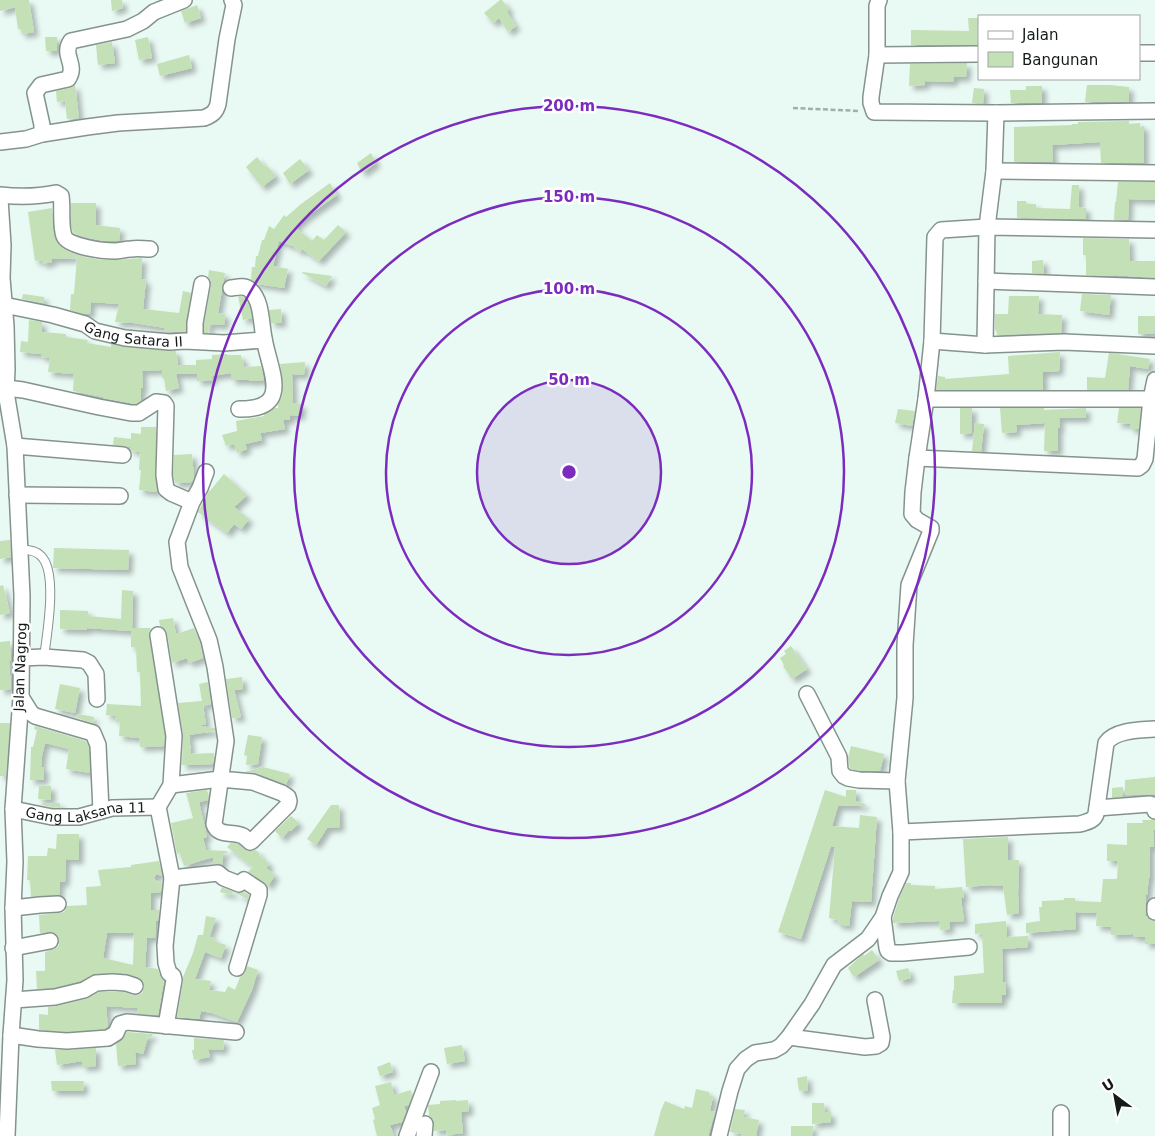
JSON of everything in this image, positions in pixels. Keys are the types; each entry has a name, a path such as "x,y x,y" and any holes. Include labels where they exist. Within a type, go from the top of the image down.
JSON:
{"street":[{"path":"42,134 42,125 35,93 41,85 68,79 72,73 67,50 71,41 127,29 154,12 184,0"},
{"path":"0,142 26,139 42,134 118,124 211,116 218,104 234,5 232,0"},
{"path":"879,0 877,6 877,55 870,103 874,112 1155,111"},
{"path":"1140,53 1155,53"},
{"path":"877,55 978,54"},
{"path":"985,345 987,227 994,170 996,113"},
{"path":"994,170 1155,173"},
{"path":"0,195 18,197 56,192 61,196 63,204 63,234 69,242 116,251 129,248 150,249"},
{"name":"Jalan Nagrog","path":"0,199 3,246 2,278 6,326 6,392 15,446 22,596 21,697 13,809 16,862 12,908 15,980 9,1010 11,1035 7,1136"},
{"path":"719,1136 737,1069 755,1053 774,1050 781,1046 789,1037 812,1004 834,965 868,939 883,917 901,870 901,832 897,781 904,698 904,645 909,585 931,531 931,528 916,520 912,514 913,492 932,341 935,237 941,230 987,227 1155,230"},
{"path":"986,282 1155,287"},
{"path":"195,341 195,324 202,284"},
{"path":"232,288 246,287 253,294 259,306 264,340 275,382 273,396 264,405 252,409 239,409"},
{"name":"Gang Satara II","path":"4,306 53,315 85,324 95,331 125,338 170,342 224,343 264,340"},
{"path":"932,341 985,345 1064,342 1155,346"},
{"path":"917,458 1138,468 1145,459 1151,398 1155,380"},
{"path":"6,388 131,413 139,413 156,402 164,403 166,406 164,475 166,489 171,494 192,502"},
{"path":"926,399 1151,398"},
{"path":"15,446 123,455"},
{"path":"171,785 220,780 253,782 282,793 288,797 289,801 288,805 250,842 243,836 219,832 214,824 220,780 224,758 226,741 209,640 180,567 176,542 206,472"},
{"path":"17,495 120,496"},
{"path":"158,634 174,736 171,785 158,807 172,878 165,946 166,963 169,973 173,976 174,980 166,1026"},
{"path":"21,658 44,657 83,660 89,663 96,674 98,699"},
{"path":"807,694 838,754 840,771 844,776 859,780 897,781"},
{"path":"21,697 35,716 93,733 98,745 101,810"},
{"path":"901,832 1080,824 1093,820 1097,808 1106,743 1113,736 1119,734 1155,729"},
{"path":"1097,808 1150,804 1153,805 1155,811"},
{"name":"Gang Laksana 11","path":"13,809 52,817 79,817 112,808 158,807"},
{"path":"172,878 218,873 224,878 239,884 244,880 259,890 260,895 237,968"},
{"path":"12,908 40,904 58,904"},
{"path":"1155,906 1155,912"},
{"path":"883,917 887,948 891,953 904,954 969,947"},
{"path":"13,948 50,941"},
{"path":"9,1010 84,990 96,983 126,983 135,986"},
{"path":"789,1037 865,1047 876,1046 881,1043 882,1036 875,1000"},
{"path":"11,1035 67,1041 108,1038 116,1033 119,1026 124,1022 236,1032"},
{"path":"408,1136 431,1072"},
{"path":"1061,1136 1062,1112"}],"lane":[{"path":"19,549 37,553 47,565 50,579 50,600 44,657"}],"path":[{"path":"793,108 874,112"}],"building":[{"path":"0,0 29,0 34,32 22,34 21,29 18,29 15,7 0,11"},
{"path":"111,0 122,0 123,8 112,11"},
{"path":"500,0 509,9 507,12 516,26 508,32 499,18 493,23 484,13"},
{"path":"197,5 201,18 185,23 181,11"},
{"path":"968,18 978,18 978,45 911,45 911,30 969,31"},
{"path":"45,37 57,37 57,51 46,51"},
{"path":"148,37 152,58 139,60 135,40"},
{"path":"112,42 115,63 98,65 96,45"},
{"path":"189,55 192,68 160,76 157,64"},
{"path":"967,63 966,77 954,77 953,82 925,81 925,85 909,86 910,64"},
{"path":"75,84 79,118 67,119 65,101 57,102 56,91 70,88"},
{"path":"1087,85 1129,87 1129,102 1085,102"},
{"path":"1026,86 1042,86 1042,103 1011,103 1010,90 1026,90"},
{"path":"974,88 984,89 983,104 972,103"},
{"path":"1129,121 1129,124 1140,123 1140,127 1144,126 1144,163 1101,163 1100,142 1052,145 1053,162 1014,162 1014,127 1072,125 1078,124 1078,122"},
{"path":"371,153 376,163 362,173 357,163"},
{"path":"257,157 276,176 262,187 246,167"},
{"path":"300,159 309,170 290,184 283,173"},
{"path":"1118,182 1155,182 1155,200 1129,199 1128,220 1114,220"},
{"path":"330,183 337,195 295,227 312,241 317,235 324,240 338,225 346,232 319,261 302,249 300,252 292,245 279,241 273,266 288,269 284,288 257,284 251,279 252,267 255,267 256,256 258,256 262,240 264,240 269,226 274,229 284,215 286,217"},
{"path":"1072,185 1079,185 1079,207 1086,208 1086,219 1017,218 1017,201 1036,204 1036,208 1070,209"},
{"path":"71,203 96,203 96,225 120,228 119,241 104,241 73,233 71,226"},
{"path":"52,208 55,239 67,251 102,260 142,258 141,279 146,280 143,309 179,313 183,291 191,293 186,332 164,332 165,328 128,322 115,322 119,304 91,302 90,314 70,310 71,294 74,294 77,258 51,259 52,262 42,264 42,260 35,261 28,212"},
{"path":"1083,238 1129,239 1130,261 1155,261 1155,278 1086,275 1086,255 1083,255"},
{"path":"1043,260 1044,274 1032,273 1032,261"},
{"path":"209,270 225,273 218,313 225,314 224,325 210,324 208,333 204,333 211,286 211,280 208,277"},
{"path":"303,272 332,276 326,286"},
{"path":"23,294 44,297 44,303 22,299"},
{"path":"1082,294 1111,295 1109,315 1080,311"},
{"path":"238,296 243,296 246,300 252,318 243,320"},
{"path":"1009,296 1039,296 1038,314 1062,315 1061,333 997,335 995,330 995,314 1008,314"},
{"path":"281,309 282,323 271,323 269,310"},
{"path":"1138,316 1155,316 1154,334 1138,334"},
{"path":"29,320 42,322 42,332 66,334 66,337 88,340 87,343 111,347 111,344 124,347 176,351 178,365 196,365 196,360 212,359 212,355 241,355 241,359 244,360 244,367 261,366 264,380 231,380 231,373 212,376 213,380 197,381 197,374 176,374 179,388 166,391 162,370 142,371 143,388 141,388 141,401 136,404 73,391 74,374 48,372 50,358 41,357 41,354 20,352 21,341 28,342"},
{"path":"1060,352 1059,371 1043,372 1043,390 936,390 938,376 945,377 945,379 1009,374 1008,356"},
{"path":"1109,353 1150,359 1148,369 1130,366 1128,390 1087,390 1087,377 1105,378"},
{"path":"305,362 304,375 292,374 293,403 302,404 300,416 290,415 290,420 283,420 285,429 260,433 262,440 245,444 247,449 237,453 234,444 226,446 222,435 237,431 236,421 264,416 264,414 274,408 278,408 283,387 280,364"},
{"path":"960,408 972,408 972,433 960,434"},
{"path":"1000,408 1044,408 1044,410 1086,408 1086,418 1059,418 1058,451 1044,451 1045,423 1016,425 1017,432 1002,433"},
{"path":"1119,408 1141,408 1139,429 1130,429 1131,424 1117,423"},
{"path":"898,409 915,411 912,426 895,423"},
{"path":"975,423 984,424 981,452 972,451"},
{"path":"141,427 156,427 155,475 157,492 139,490 140,452 132,451 130,447 113,445 114,437 131,439 131,433 141,434"},
{"path":"192,454 194,478 192,482 175,483 173,474 174,455"},
{"path":"224,474 247,495 234,507 249,519 241,529 234,524 227,533 198,512 208,493"},
{"path":"10,540 11,557 0,559 0,541"},
{"path":"54,548 129,550 128,570 53,568"},
{"path":"3,585 10,613 0,615 0,586"},
{"path":"122,590 133,591 132,628 151,628 149,636 165,736 164,746 140,747 139,738 119,736 120,721 115,721 115,716 106,715 107,704 141,706 140,672 137,672 136,647 131,647 131,631 87,628 87,630 60,629 60,610 88,611 88,616 121,619"},
{"path":"173,618 176,634 194,628 203,658 189,663 187,658 172,663 167,633 160,626 159,620"},
{"path":"10,641 11,689 0,690 0,642"},
{"path":"791,646 807,669 792,679 780,658 786,654 784,651"},
{"path":"242,677 243,689 234,690 241,717 232,718 226,679"},
{"path":"208,682 211,704 203,705 206,724 198,726 215,728 215,731 189,735 191,754 214,753 213,764 182,765 183,735 178,703 202,701 199,684"},
{"path":"60,684 80,688 75,713 55,709"},
{"path":"78,714 94,717 93,723 77,718"},
{"path":"0,723 10,723 6,776 0,776"},
{"path":"35,726 86,741 89,747 90,773 66,769 69,749 45,743 41,767 44,767 44,780 30,780 31,747 33,747 37,730 34,729"},
{"path":"248,735 262,737 258,764 246,765 247,756 244,755"},
{"path":"851,746 884,754 880,771 850,769 848,758"},
{"path":"263,767 290,774 286,785 256,773 245,772"},
{"path":"1155,777 1155,794 1125,795 1125,780"},
{"path":"39,786 51,786 51,800 38,799"},
{"path":"1123,787 1123,797 1112,798 1112,788"},
{"path":"207,790 208,800 199,802 207,837 203,838 206,850 227,851 227,853 223,854 222,865 213,864 213,857 184,866 180,853 177,854 171,823 193,818 186,793"},
{"path":"825,790 846,797 846,790 856,790 856,801 865,804 865,806 838,806 832,826 859,828 860,815 877,817 871,902 852,901 849,926 837,924 837,920 829,918 835,847 831,846 801,939 778,932"},
{"path":"43,803 60,803 60,808 42,805"},
{"path":"331,805 339,805 340,827 327,828 316,845 307,839"},
{"path":"291,816 299,823 282,838 275,831"},
{"path":"1142,820 1155,820 1155,830 1153,830 1154,847 1150,847 1150,878 1146,895 1145,916 1155,921 1155,944 1145,944 1145,937 1133,937 1133,934 1111,935 1111,927 1096,926 1097,913 1075,912 1076,929 1026,933 1026,923 1040,921 1039,907 1042,907 1042,901 1075,898 1075,901 1101,902 1103,879 1117,879 1118,861 1107,861 1107,844 1127,845 1127,823 1143,823"},
{"path":"57,834 79,834 79,860 66,859 65,882 60,882 59,895 31,897 30,880 27,880 28,856 47,856 48,848 56,849"},
{"path":"1008,837 1008,860 1019,860 1019,913 1007,915 1003,886 966,887 963,839"},
{"path":"231,843 239,844 248,851 256,850 270,864 266,868 275,875 268,886 248,872 253,867 227,847"},
{"path":"159,861 162,876 156,874 154,879 162,883 161,892 151,893 151,910 159,910 155,938 147,938 145,967 158,969 164,981 158,1015 137,1014 138,1008 106,1006 108,1027 105,1029 67,1032 39,1030 39,1014 48,1015 48,1007 86,999 99,992 124,992 132,995 142,993 144,985 138,977 111,973 95,974 80,981 54,988 37,989 36,971 45,971 45,952 59,945 57,935 53,932 40,933 39,915 64,912 67,906 87,905 86,887 101,886 98,870 131,867 131,865","holes":["107,933 134,933 133,965 103,958"]},
{"path":"906,883 935,886 935,889 962,887 964,898 961,898 964,921 949,922 950,929 940,930 939,921 893,923 899,899"},
{"path":"222,887 236,893 244,892 249,895 248,899 233,892 232,895 220,892"},
{"path":"206,916 216,918 209,937 215,938 214,941 226,945 221,958 205,952 195,979 211,981 209,990 225,992 228,986 235,990 247,966 258,970 252,990 237,1022 201,1011 199,1019 177,1017 183,977 198,935 203,935"},
{"path":"1006,921 1007,937 1028,936 1028,947 1002,949 1003,982 1006,982 1006,995 1002,995 1002,1003 952,1003 954,976 984,973 982,933 975,934 975,924"},
{"path":"872,950 879,960 854,977 848,968 863,954 864,956"},
{"path":"908,968 911,978 899,981 896,971"},
{"path":"127,1032 153,1034 151,1038 148,1037 143,1054 135,1052 136,1064 118,1066 116,1044"},
{"path":"194,1038 224,1040 223,1050 208,1049 210,1057 194,1060 192,1050 194,1050"},
{"path":"462,1045 465,1061 447,1064 444,1048"},
{"path":"96,1048 96,1066 82,1067 82,1061 57,1065 55,1050"},
{"path":"390,1062 393,1072 380,1076 377,1067"},
{"path":"807,1076 808,1090 799,1091 797,1078"},
{"path":"51,1081 84,1081 83,1091 52,1091"},
{"path":"391,1082 394,1095 411,1090 412,1096 409,1105 404,1106 406,1112 402,1122 390,1125 394,1136 377,1136 372,1108 380,1105 375,1086"},
{"path":"696,1089 709,1092 709,1095 713,1096 710,1111 715,1112 708,1136 654,1136 665,1101 684,1109 685,1106 692,1108"},
{"path":"468,1100 469,1111 461,1112 463,1133 447,1135 446,1130 434,1131 434,1120 429,1116 428,1105 440,1104 440,1101"},
{"path":"812,1103 824,1103 825,1113 831,1112 831,1122 812,1124"},
{"path":"735,1109 745,1110 743,1117 759,1120 756,1136 741,1136 741,1134 730,1132"},
{"path":"791,1126 813,1126 812,1136 791,1136"}]}
